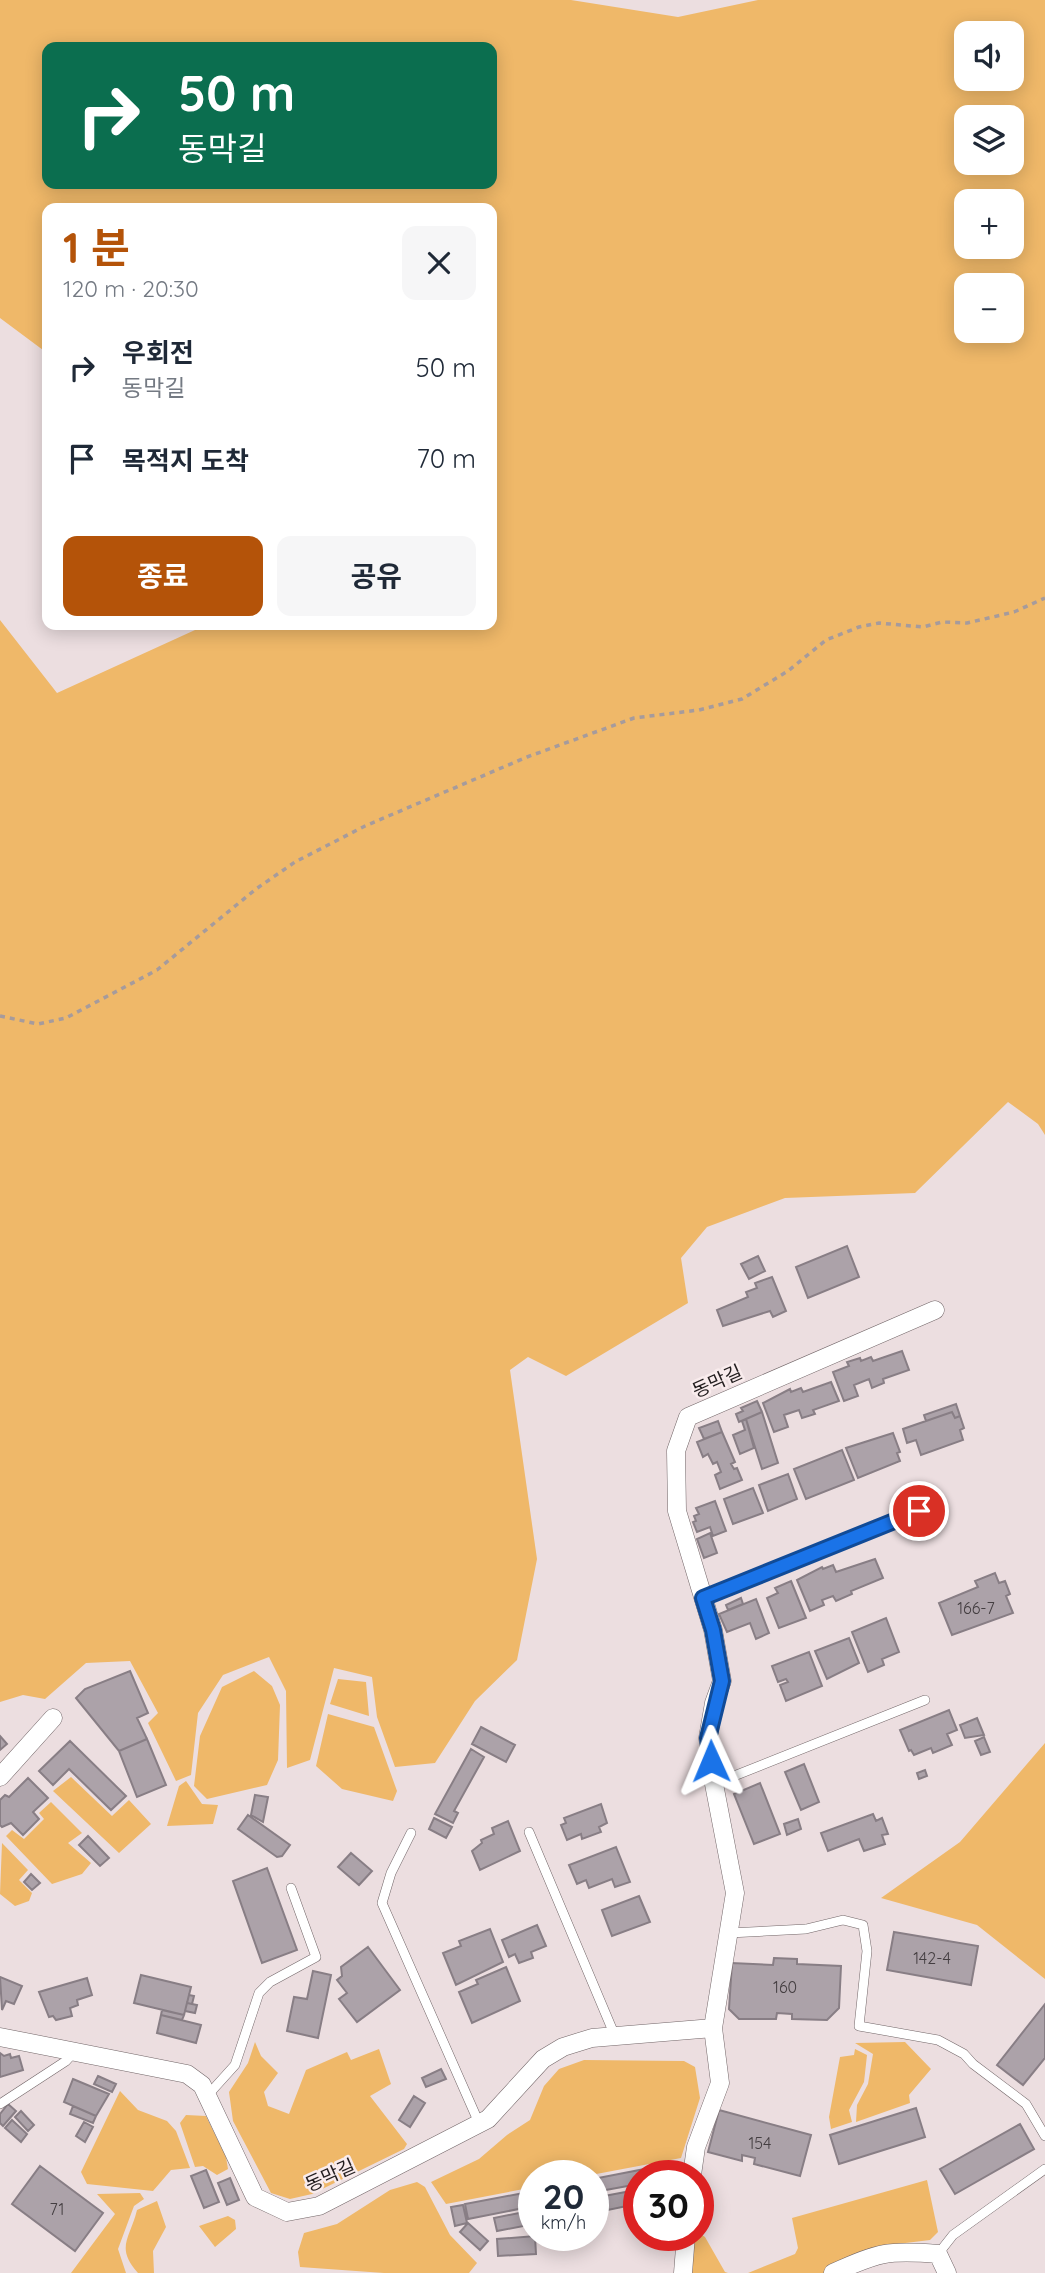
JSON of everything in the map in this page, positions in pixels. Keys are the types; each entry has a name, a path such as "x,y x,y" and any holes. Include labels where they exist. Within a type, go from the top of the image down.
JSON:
{"street":[{"name":"동막길","path":"694,2160 696,2147 720,2083 713,2028 735,1893 708,1738 722,1681 713,1630 677,1511 676,1451 688,1417 935,1310"},
{"path":"0,1777 53,1718"},
{"name":"동막길","path":"0,2037 187,2074 202,2085 255,2197 287,2212 319,2206 488,2119 543,2059 563,2047 592,2038 713,2028"},
{"path":"684,2273 685,2251"},
{"path":"833,2273 875,2254 939,2254 947,2273"}],"lane":[{"path":"703,1598 919,1511"},
{"path":"714,1784 925,1700"},
{"path":"529,1832 615,2036"},
{"path":"411,1833 391,1873 382,1903 480,2123"},
{"path":"207,2096 235,2066 259,1993 270,1982 316,1957 291,1888"},
{"path":"729,1933 806,1928 843,1920 863,1925 867,1951 859,2026 938,2040 964,2054 973,2064 1027,2104 1045,2136"},
{"path":"0,2104 66,2061 74,2052"},
{"path":"939,2254 953,2235 1045,2169"}],"path":[{"path":"0,1016 38,1024 52,1022 78,1012 157,970 256,889 295,862 365,826 527,757 634,718 699,710 742,699 788,671 826,640 859,627 879,623 923,627 942,622 967,623 1014,612 1045,597"}],"shaded area":[{"path":"0,0 571,0 678,17 758,0 1045,0 1045,1135 1038,1124 1008,1102 915,1193 785,1198 707,1227 681,1258 688,1303 566,1376 528,1357 510,1370 537,1559 517,1660 475,1701 435,1763 395,1767 377,1717 372,1677 334,1668 310,1760 287,1768 286,1691 269,1657 223,1675 198,1713 191,1775 176,1781 148,1723 158,1713 130,1661 86,1663 45,1699 23,1695 0,1702 0,620 57,693 195,630 497,630 497,203 42,203 42,349 0,318"},
{"path":"254,1671 272,1686 280,1705 278,1760 267,1785 207,1799 194,1786 200,1736 222,1687"},
{"path":"338,1679 366,1682 369,1716 330,1704"},
{"path":"328,1714 374,1727 397,1791 393,1801 342,1789 316,1766"},
{"path":"1045,1743 1045,1979 977,1925 881,1898 960,1842"},
{"path":"71,1777 112,1816 129,1800 151,1824 119,1853 53,1791"},
{"path":"186,1781 202,1804 218,1805 213,1824 167,1826 179,1786"},
{"path":"51,1802 82,1833 68,1843 91,1863 82,1874 52,1884 6,1836 12,1830 24,1839 44,1819 39,1813"},
{"path":"2,1843 28,1870 19,1880 32,1893 29,1901 15,1906 0,1894"},
{"path":"255,2042 261,2056 278,2073 264,2092 268,2106 289,2114 306,2070 347,2052 351,2060 379,2049 391,2084 370,2096 407,2144 404,2149 312,2194 290,2199 271,2193 233,2121 229,2092 248,2063"},
{"path":"905,2042 931,2069 909,2095 910,2103 856,2122 857,2105 868,2084 873,2054 855,2043"},
{"path":"855,2049 867,2055 864,2082 849,2110 852,2122 831,2129 829,2117 840,2057 854,2055"},
{"path":"584,2060 684,2061 695,2067 700,2098 681,2158 623,2160 623,2169 609,2172 609,2160 518,2160 518,2190 446,2204 431,2182 479,2159 530,2120 544,2086 559,2069"},
{"path":"120,2091 138,2110 167,2121 176,2131 190,2168 171,2170 153,2191 87,2184 81,2172"},
{"path":"186,2115 206,2116 226,2157 228,2169 217,2175 203,2166 195,2167 180,2123"},
{"path":"927,2180 938,2232 930,2240 881,2246 823,2273 748,2273 795,2254 798,2248 792,2218"},
{"path":"417,2182 425,2187 450,2235 477,2263 469,2273 384,2273 300,2267 298,2252 304,2233 337,2224 390,2190"},
{"path":"140,2193 144,2199 134,2206 118,2249 126,2273 71,2273 115,2214 97,2194"},
{"path":"157,2201 166,2227 153,2251 154,2273 138,2273 127,2256 126,2243 137,2210"},
{"path":"228,2216 235,2220 236,2229 215,2247 199,2226"},
{"path":"689,2251 713,2251 728,2273 688,2273"}],"building":[{"path":"847,1246 859,1277 808,1298 796,1267"},
{"path":"758,1256 765,1271 749,1279 741,1264"},
{"path":"772,1277 786,1311 773,1317 770,1311 723,1326 717,1310 748,1297 746,1292 757,1288 755,1283"},
{"path":"902,1351 909,1370 883,1379 884,1383 872,1388 869,1379 854,1385 858,1396 844,1401 833,1372 849,1366 847,1362 860,1358 861,1361 871,1357 873,1361"},
{"path":"831,1382 839,1401 813,1410 815,1414 802,1418 799,1410 784,1415 788,1427 774,1432 763,1403 790,1389 791,1392 801,1388 803,1392"},
{"path":"757,1401 762,1412 739,1422 736,1414 743,1411 741,1408"},
{"path":"956,1404 960,1416 955,1418 952,1412 926,1421 924,1415"},
{"path":"762,1412 778,1463 762,1469 746,1419"},
{"path":"952,1412 955,1418 960,1416 964,1428 960,1430 963,1440 921,1455 916,1440 907,1443 903,1429"},
{"path":"746,1419 754,1448 740,1454 733,1435 745,1430 742,1421"},
{"path":"718,1421 722,1432 704,1439 699,1428"},
{"path":"722,1432 735,1462 731,1464 734,1469 737,1468 742,1480 720,1489 715,1475 721,1472 717,1462 713,1464 708,1454 703,1457 697,1442"},
{"path":"893,1433 900,1452 897,1453 900,1461 858,1478 846,1448"},
{"path":"842,1450 854,1480 806,1499 794,1469"},
{"path":"788,1474 797,1499 768,1511 759,1485"},
{"path":"753,1488 763,1513 733,1524 724,1499"},
{"path":"715,1501 726,1531 713,1536 710,1527 697,1532 693,1522 696,1521 694,1516 699,1514 696,1508"},
{"path":"710,1533 717,1553 704,1558 697,1539"},
{"path":"875,1559 883,1578 851,1591 852,1594 836,1601 833,1596 822,1600 824,1605 810,1611 797,1580 822,1567 823,1569 833,1565 836,1572"},
{"path":"995,1573 999,1583 1005,1581 1010,1594 1006,1596 1013,1613 952,1635 939,1603 978,1587 975,1581"},
{"path":"791,1581 806,1618 779,1628 767,1598 778,1593 775,1588"},
{"path":"741,1598 743,1604 728,1610 726,1605"},
{"path":"756,1599 769,1633 756,1639 750,1623 727,1632 719,1614"},
{"path":"886,1618 899,1652 882,1659 884,1665 868,1672 852,1632"},
{"path":"849,1638 859,1663 827,1679 815,1651"},
{"path":"809,1652 822,1686 786,1701 780,1685 788,1682 786,1679 778,1682 772,1666"},
{"path":"130,1671 148,1713 137,1718 147,1739 119,1751 76,1698 85,1689"},
{"path":"949,1710 957,1730 947,1734 952,1745 933,1753 931,1748 914,1755 909,1751 900,1730"},
{"path":"977,1718 984,1735 965,1738 960,1725"},
{"path":"481,1727 515,1745 506,1762 472,1744"},
{"path":"0,1736 7,1744 0,1750"},
{"path":"984,1737 990,1752 981,1755 975,1741"},
{"path":"147,1739 166,1785 137,1797 119,1751"},
{"path":"70,1741 126,1796 111,1810 69,1769 53,1785 39,1771"},
{"path":"471,1749 484,1757 454,1811 458,1813 453,1823 435,1814"},
{"path":"804,1764 819,1802 801,1810 785,1772"},
{"path":"925,1770 927,1776 919,1779 917,1773"},
{"path":"28,1778 48,1798 33,1812 39,1819 23,1835 11,1823 2,1827 0,1825 0,1800 5,1795 9,1797"},
{"path":"760,1783 780,1834 754,1844 734,1794"},
{"path":"255,1795 268,1797 263,1822 251,1815"},
{"path":"601,1804 607,1823 599,1827 601,1832 582,1839 581,1834 567,1840 561,1825 566,1823 564,1818"},
{"path":"873,1814 876,1821 882,1818 888,1834 882,1835 885,1844 864,1851 859,1839 828,1851 821,1833"},
{"path":"248,1815 290,1845 282,1856 277,1857 238,1829"},
{"path":"434,1818 452,1827 446,1838 429,1829"},
{"path":"798,1819 801,1829 787,1835 784,1824"},
{"path":"508,1821 520,1851 480,1870 472,1851 482,1843 481,1840 494,1834 492,1828"},
{"path":"88,1836 109,1858 100,1866 79,1845"},
{"path":"616,1847 630,1882 615,1887 612,1879 589,1888 586,1880 577,1884 569,1865"},
{"path":"351,1853 372,1871 359,1885 338,1867"},
{"path":"267,1868 297,1950 262,1963 233,1881"},
{"path":"31,1874 40,1883 32,1890 24,1882"},
{"path":"639,1896 650,1922 612,1936 602,1910"},
{"path":"537,1925 546,1946 531,1952 533,1958 519,1963 515,1954 509,1957 502,1940"},
{"path":"490,1929 503,1962 456,1985 443,1953 461,1946 459,1941"},
{"path":"894,1932 978,1946 971,1985 887,1970"},
{"path":"368,1947 400,1990 357,2022 339,1999 347,1993 337,1980 342,1976 341,1967"},
{"path":"774,1958 797,1959 797,1964 841,1966 839,2008 827,2020 792,2019 792,2014 777,2013 776,2019 739,2019 729,2009 732,1963 773,1965"},
{"path":"506,1967 520,2001 472,2023 459,1992 478,1984 476,1980"},
{"path":"313,1971 331,1975 318,2038 287,2031 294,1997 307,1999"},
{"path":"141,1975 191,1987 184,2015 134,2003"},
{"path":"0,1977 22,1986 14,2004 6,2001 2,2010"},
{"path":"87,1978 92,1995 77,2000 78,2005 70,2008 72,2016 56,2020 53,2016 49,2017 39,1992"},
{"path":"189,1995 194,1996 192,2004 187,2003"},
{"path":"187,2003 197,2005 195,2013 185,2011"},
{"path":"1045,2004 1045,2058 1023,2085 997,2065"},
{"path":"162,2010 184,2015 182,2020 161,2015"},
{"path":"161,2015 201,2025 196,2043 157,2033"},
{"path":"0,2053 4,2056 10,2054 11,2058 19,2056 23,2070 0,2077"},
{"path":"441,2069 446,2079 426,2087 422,2078"},
{"path":"98,2076 116,2084 112,2092 94,2084"},
{"path":"73,2079 109,2094 96,2116 64,2102"},
{"path":"414,2096 425,2103 410,2127 399,2120"},
{"path":"8,2104 16,2111 3,2126 0,2123 0,2114"},
{"path":"73,2106 96,2116 93,2123 70,2114"},
{"path":"916,2108 925,2137 839,2164 830,2135"},
{"path":"719,2110 811,2135 800,2176 754,2164 755,2158 742,2155 742,2161 708,2152"},
{"path":"21,2111 34,2125 28,2131 15,2117"},
{"path":"12,2120 27,2134 21,2142 5,2128"},
{"path":"84,2122 93,2127 85,2142 76,2136"},
{"path":"1020,2124 1034,2149 955,2194 940,2169"},
{"path":"40,2166 103,2213 75,2251 12,2204"},
{"path":"206,2170 219,2202 204,2208 191,2176"},
{"path":"623,2173 623,2187 609,2189 609,2176"},
{"path":"230,2178 239,2200 227,2205 218,2183"},
{"path":"623,2192 623,2207 609,2210 609,2195"},
{"path":"518,2194 518,2209 468,2219 465,2204"},
{"path":"463,2205 467,2223 455,2226 451,2207"},
{"path":"518,2213 518,2227 497,2231 494,2218"},
{"path":"468,2223 488,2241 480,2250 460,2232"},
{"path":"518,2237 518,2251 536,2251 536,2254 498,2256 497,2239"}],"route":[{"path":"711,1761 708,1738 714,1703 722,1681 713,1630 703,1598 919,1511"}]}
